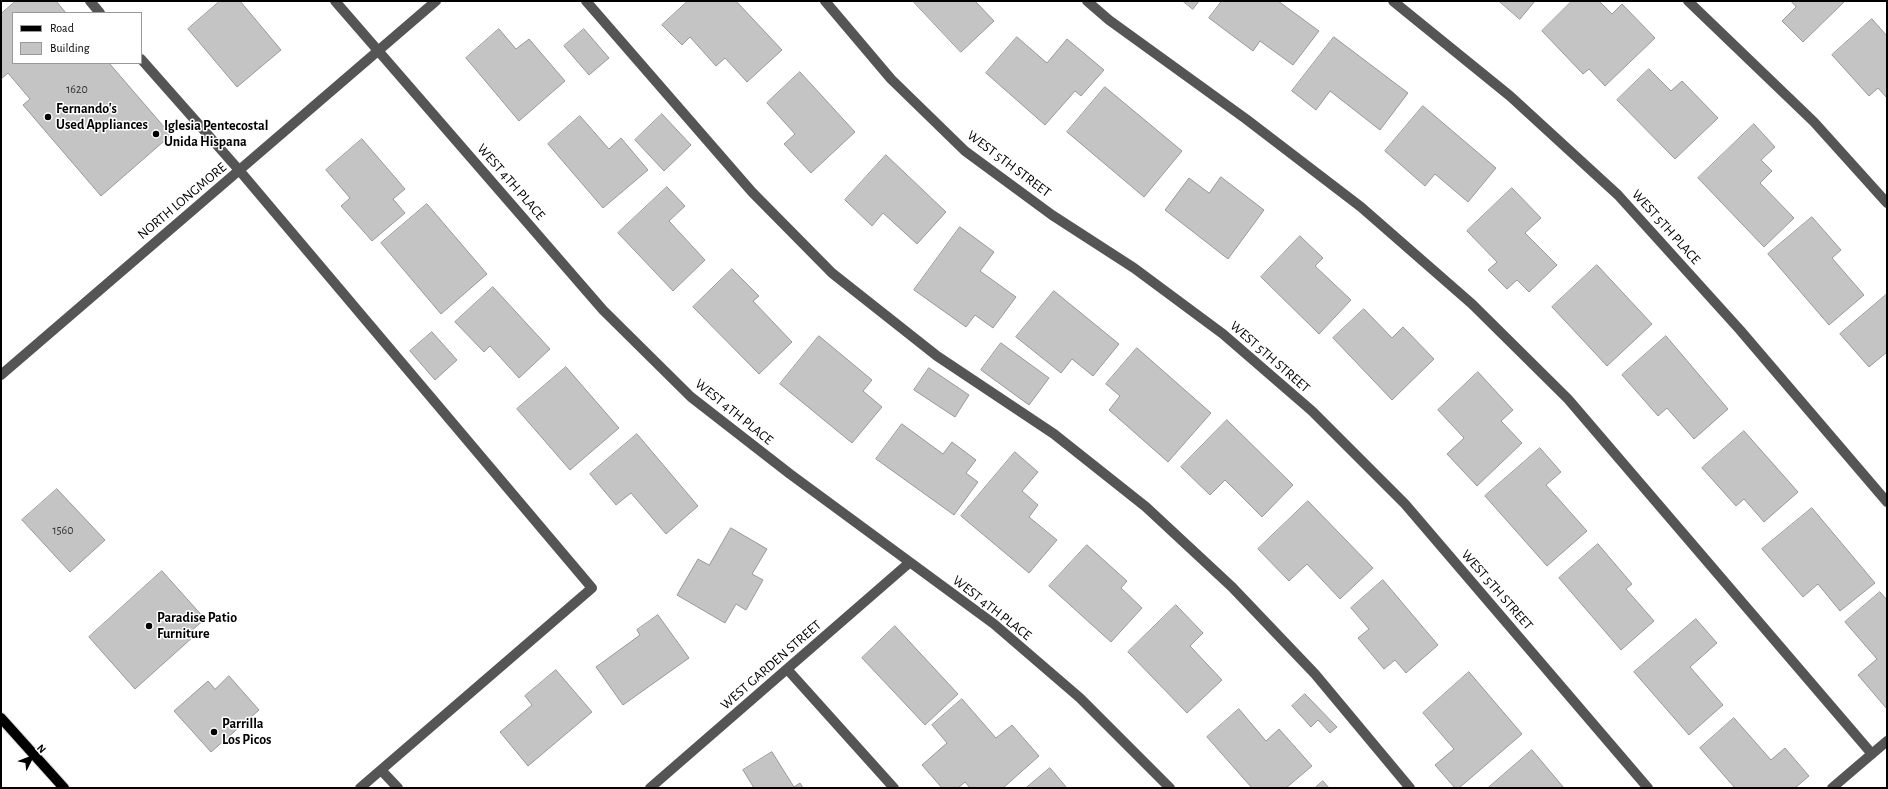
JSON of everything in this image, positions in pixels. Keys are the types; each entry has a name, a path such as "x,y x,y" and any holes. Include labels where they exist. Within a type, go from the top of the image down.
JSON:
{"main road":[{"path":"1,718 64,788"}],"street":[{"path":"90,1 99,12"},
{"name":"WEST 4TH PLACE","path":"335,1 603,310 691,397 790,474 1000,629 1080,698 1170,788"},
{"name":"NORTH LONGMORE","path":"1,375 436,1"},
{"path":"586,1 752,192 832,273 937,356 1054,434 1146,507 1232,587 1315,674 1410,788"},
{"name":"WEST 5TH STREET","path":"825,1 892,79 965,151 1052,215 1134,268 1223,334 1312,411 1405,504 1648,788"},
{"path":"1087,1 1109,20 1246,119 1362,207 1472,304 1568,399 1872,754"},
{"name":"WEST 5TH PLACE","path":"1393,1 1510,96 1618,195 1740,330 1887,502"},
{"path":"1688,1 1814,122 1887,204"},
{"path":"142,60 239,170 592,588 360,788"},
{"name":"WEST GARDEN STREET","path":"650,788 909,563"},
{"path":"787,669 894,788"},
{"path":"1832,788 1887,742"},
{"path":"381,770 398,788"}],"building":[{"path":"16,1 56,1 65,12 12,12 12,64 110,64 171,135 101,196 23,105 30,99 8,73 1,79 1,14"},
{"path":"220,1 240,1 281,50 237,87 188,29"},
{"path":"688,1 736,1 782,50 747,82 725,58 716,66 690,37 682,45 662,25"},
{"path":"913,1 975,1 994,21 961,52"},
{"path":"1183,1 1199,1 1193,9"},
{"path":"1222,1 1278,1 1319,31 1293,65 1260,41 1253,51 1209,18"},
{"path":"1499,1 1535,1 1520,19"},
{"path":"1572,1 1599,1 1612,14 1622,4 1655,38 1605,86 1589,69 1583,74 1542,31"},
{"path":"1791,1 1845,1 1803,42 1782,21 1796,7"},
{"path":"1872,19 1887,36 1887,98 1878,88 1869,96 1832,55"},
{"path":"499,29 516,49 529,39 565,81 519,121 466,58"},
{"path":"584,29 609,58 589,75 564,46"},
{"path":"1017,37 1047,63 1067,39 1104,70 1081,96 1075,91 1045,125 986,73"},
{"path":"1334,37 1408,93 1380,130 1330,91 1316,110 1292,91"},
{"path":"1649,69 1671,91 1682,81 1718,118 1675,159 1617,100"},
{"path":"800,72 855,132 811,173 784,144 795,134 767,103"},
{"path":"1105,87 1182,151 1144,197 1067,132"},
{"path":"1423,106 1496,168 1468,202 1435,174 1425,186 1385,151"},
{"path":"662,114 691,145 664,171 635,140"},
{"path":"580,116 609,149 621,138 648,170 603,208 548,144"},
{"path":"1754,124 1775,147 1761,160 1772,171 1760,183 1794,218 1764,247 1698,178"},
{"path":"362,139 405,189 393,199 405,213 372,241 341,206 350,198 326,170"},
{"path":"886,155 946,212 917,244 883,213 872,226 845,200"},
{"path":"1221,177 1264,210 1228,259 1165,210 1189,178 1209,193"},
{"path":"667,187 685,206 669,221 705,260 673,291 618,233"},
{"path":"1512,188 1541,218 1525,233 1557,265 1529,292 1517,280 1507,289 1488,270 1497,262 1467,231"},
{"path":"427,204 487,274 441,314 381,243"},
{"path":"1812,217 1841,250 1832,258 1864,295 1829,325 1768,254"},
{"path":"960,227 994,252 980,271 1016,297 993,328 975,315 966,327 914,290"},
{"path":"1300,236 1323,258 1315,266 1351,300 1319,334 1261,277"},
{"path":"1597,265 1652,324 1607,366 1552,307"},
{"path":"732,269 759,296 753,301 792,342 759,374 693,307"},
{"path":"493,287 550,349 519,378 490,346 484,352 455,322"},
{"path":"1054,291 1119,344 1093,376 1072,359 1061,373 1016,337"},
{"path":"1887,294 1887,352 1869,367 1840,334"},
{"path":"1364,309 1392,338 1403,327 1434,359 1392,400 1333,338"},
{"path":"432,332 457,360 435,380 410,351"},
{"path":"819,336 872,380 863,391 882,407 852,443 780,384"},
{"path":"1666,336 1728,409 1694,439 1667,408 1658,416 1622,375"},
{"path":"1001,343 1049,378 1029,405 981,370"},
{"path":"1137,348 1211,413 1168,462 1109,410 1120,396 1106,384"},
{"path":"566,367 619,428 570,470 517,409"},
{"path":"929,368 969,395 955,417 914,390"},
{"path":"1478,372 1513,410 1501,421 1522,443 1477,486 1447,454 1464,438 1438,410"},
{"path":"1227,420 1293,485 1262,517 1225,480 1210,495 1181,467"},
{"path":"902,424 943,454 952,442 976,460 966,473 978,482 954,515 876,459"},
{"path":"1744,431 1798,492 1764,522 1744,499 1736,506 1702,468"},
{"path":"637,434 698,506 666,534 631,493 616,505 590,474"},
{"path":"1540,448 1561,472 1546,485 1587,531 1547,566 1485,496"},
{"path":"1015,452 1038,472 1022,491 1038,505 1029,517 1057,540 1029,573 961,516"},
{"path":"57,489 105,540 70,572 22,520"},
{"path":"1308,501 1373,568 1340,599 1307,564 1289,581 1258,549"},
{"path":"1812,508 1875,583 1840,611 1818,584 1803,597 1762,549"},
{"path":"731,528 767,549 752,574 763,580 746,610 736,604 725,623 677,595 698,559 709,565"},
{"path":"1598,544 1632,584 1626,589 1654,621 1621,650 1559,578"},
{"path":"1087,545 1127,581 1121,588 1142,608 1111,642 1049,586"},
{"name":"Paradise Patio Furniture","path":"162,571 205,619 190,632 193,637 135,689 89,637"},
{"path":"1383,580 1438,645 1406,673 1395,660 1384,669 1358,638 1369,629 1351,608"},
{"path":"1880,592 1887,600 1887,709 1858,675 1877,659 1845,622"},
{"path":"1176,605 1203,633 1190,646 1222,680 1187,713 1128,652"},
{"path":"658,615 689,658 623,705 596,667 640,635 637,630"},
{"path":"1696,619 1717,643 1690,667 1723,705 1689,735 1634,672"},
{"path":"895,626 958,694 925,725 862,658"},
{"path":"556,670 592,712 528,766 500,732 532,705 525,696"},
{"path":"1469,672 1522,734 1459,788 1455,788 1435,765 1454,749 1423,713"},
{"name":"Parrilla Los Picos","path":"229,676 259,710 211,752 174,711 208,681 215,689"},
{"path":"1305,694 1337,727 1330,733 1318,720 1311,727 1292,706"},
{"path":"962,699 996,738 1012,725 1039,756 1003,788 970,788 965,782 958,788 942,788 922,765 947,743 932,725"},
{"path":"1239,709 1266,741 1279,729 1312,766 1286,788 1252,788 1207,737"},
{"path":"1734,718 1771,760 1785,748 1809,776 1795,788 1735,788 1700,748"},
{"path":"1532,750 1564,788 1488,788"},
{"path":"772,752 794,787 800,783 803,788 754,788 743,770"},
{"path":"1050,768 1067,788 1026,788"},
{"path":"1323,781 1329,788 1315,788"}],"place":[{"name":"Fernando's Used Appliances","path":"48,117"},
{"name":"Iglesia Pentecostal Unida Hispana","path":"156,134"},
{"name":"Paradise Patio Furniture","path":"149,626"},
{"name":"Parrilla Los Picos","path":"214,732"}]}
